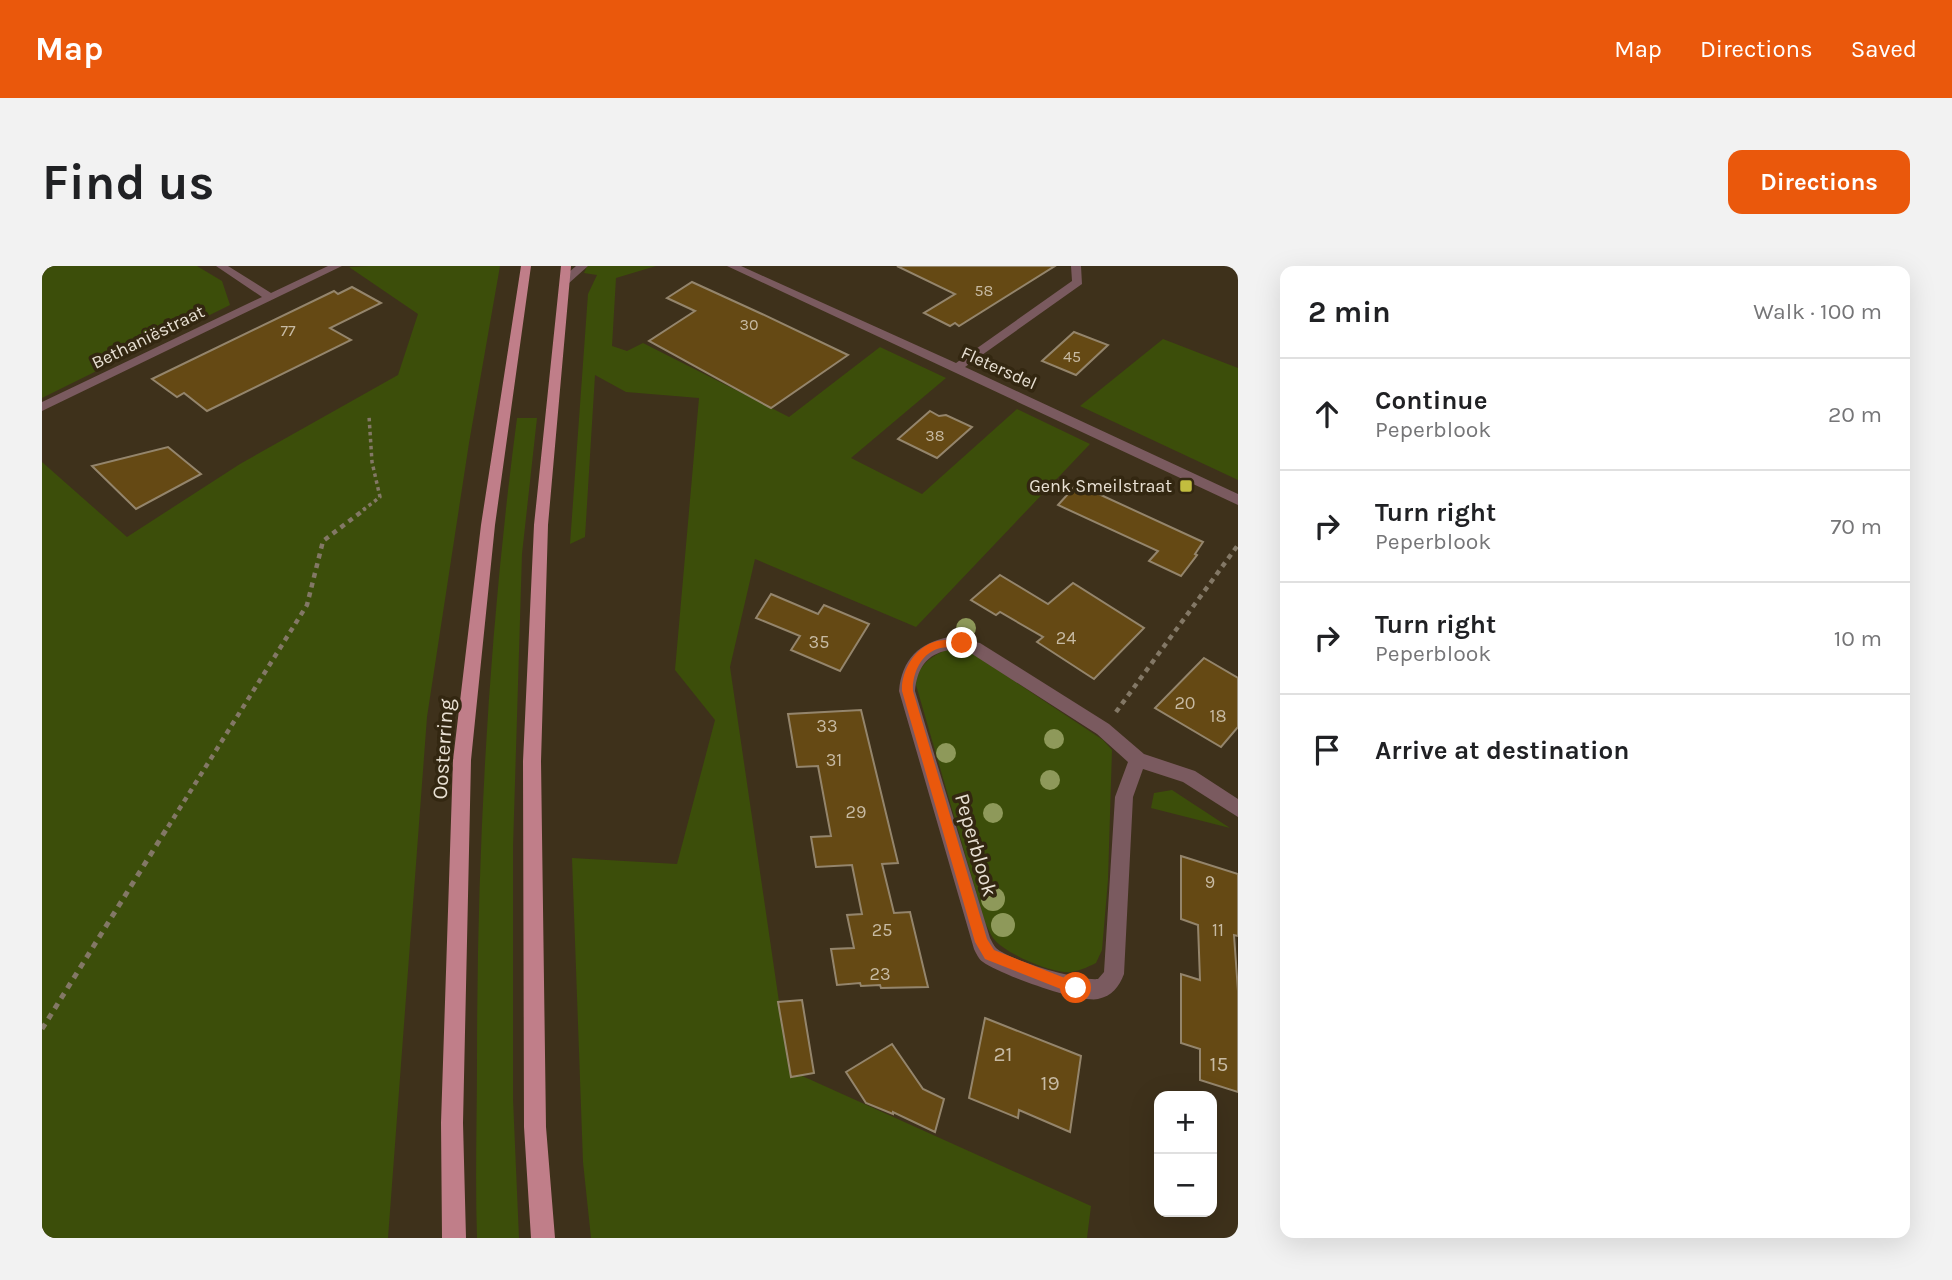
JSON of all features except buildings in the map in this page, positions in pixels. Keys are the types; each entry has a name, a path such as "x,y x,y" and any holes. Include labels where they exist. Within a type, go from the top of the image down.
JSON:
{"main road":[{"name":"Oosterring","path":"454,1238 452,1123 462,761 488,525 526,266"},
{"path":"542,1238 535,1127 532,761 541,526 566,266"}],"street":[{"path":"221,266 269,298"},
{"name":"Bethaniëstraat","path":"42,407 337,266"},
{"path":"564,282 583,266"},
{"name":"Fletersdel","path":"723,266 738,269 1085,426 1238,500"},
{"path":"956,368 1079,282 1076,266"},
{"name":"Peperblook","path":"1138,761 1124,797 1114,974 1106,986 1096,990 1076,988 989,955 981,942 907,691 907,677 914,662 935,645 952,642 974,647 1102,729 1138,761 1189,776 1238,809"}],"path":[{"path":"42,1029 307,605 323,541 380,497 372,462 369,416"},
{"path":"1114,714 1238,545"}],"green space":[{"path":"42,266 197,266 222,281 230,305 42,398"},
{"path":"500,266 469,443 427,717 388,1238 42,1238 42,462 127,537 240,464 398,375 418,314 349,267"},
{"path":"587,266 656,266 616,278 612,346 627,351 643,343 789,417 880,347 946,378 851,458 922,494 1017,409 1090,444 916,627 755,559 730,667 789,1070 1091,1206 1087,1238 591,1238 583,1162 572,858 677,864 715,720 675,670 699,398 626,392 595,375 585,537 570,544 588,294 597,275 584,273"},
{"path":"1163,339 1238,368 1238,480 1080,406"},
{"path":"517,418 537,418 522,554 513,847 513,1099 519,1238 477,1238 482,817 499,577"},
{"path":"946,650 972,653 1103,740 1112,750 1108,880 1102,950 1096,963 1088,967 1064,972 1026,960 998,944 985,923 916,685 919,672 925,663"},
{"path":"1172,790 1230,828 1151,808 1154,793"}],"place":[{"name":"Genk Smeilstraat","path":"1186,486"}],"route":[{"path":"962,643 935,645 921,654 907,677 907,691 981,942 989,955 1076,988"}]}
